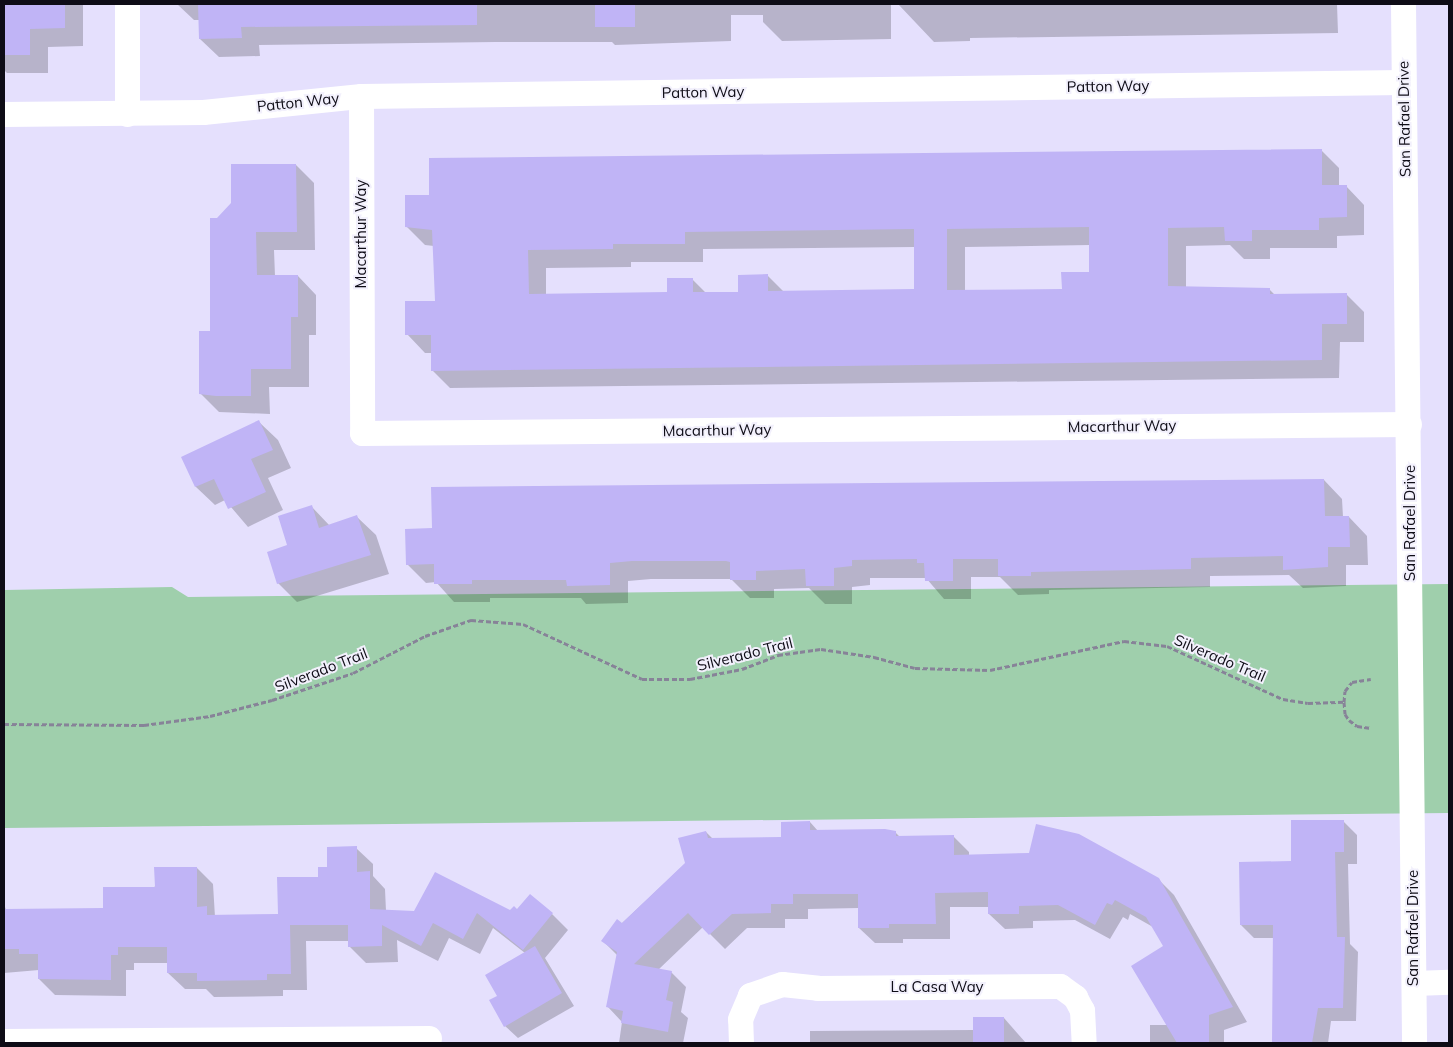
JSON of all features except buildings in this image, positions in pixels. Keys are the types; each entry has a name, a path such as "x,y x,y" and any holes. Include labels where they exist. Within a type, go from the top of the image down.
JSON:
{"street":[{"path":"127,4 127,114"},
{"name":"San Rafael Drive","path":"1403,4 1410,424 1414,1043"},
{"name":"Patton Way","path":"4,114 203,112 361,96 1403,82"},
{"name":"Macarthur Way","path":"361,96 362,433 1410,424"},
{"path":"1414,983 1449,982"},
{"name":"La Casa Way","path":"741,1043 740,1019 750,995 782,984 818,988 1060,986 1075,996 1082,1010 1084,1043"},
{"path":"4,1041 429,1038"}],"path":[{"name":"Silverado Trail","path":"4,724 144,725 210,716 272,700 353,673 425,636 471,620 523,624 642,678 690,680 742,669 778,655 821,649 874,657 915,668 990,670 1124,641 1167,646 1282,698 1308,703 1344,702"},
{"path":"1371,679 1352,682 1345,691 1344,702 1345,714 1349,720 1357,726 1371,728"}],"green space":[{"path":"1449,584 1449,813 4,828 4,590 172,587 188,597"}]}
